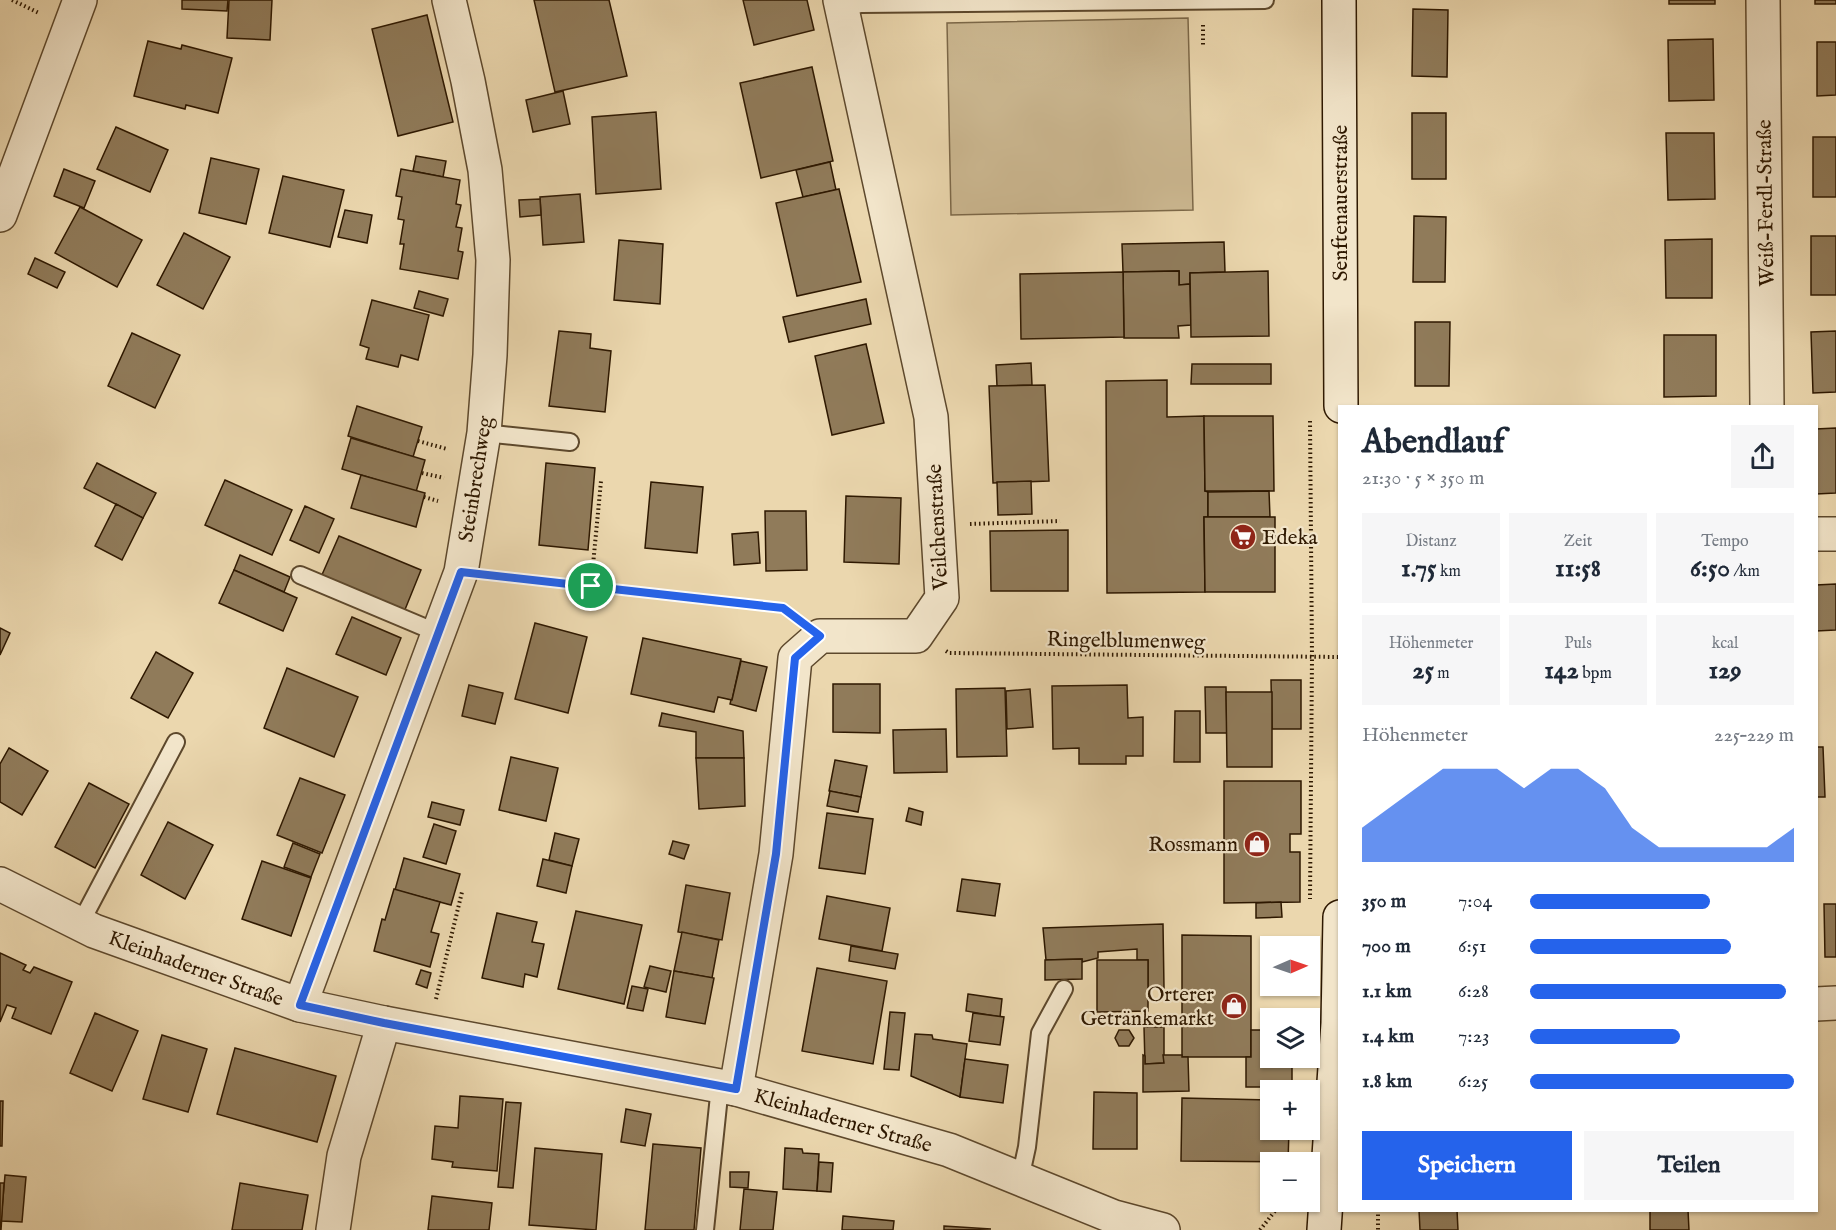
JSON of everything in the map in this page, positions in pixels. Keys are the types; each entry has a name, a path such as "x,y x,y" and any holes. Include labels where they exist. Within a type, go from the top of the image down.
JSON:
{"street":[{"path":"0,215 80,0"},
{"name":"Steinbrechweg","path":"300,1005 461,572 484,433 490,354 493,260 485,170 468,81 449,0"},
{"name":"Senftenauerstraße","path":"1340,0 1341,405"},
{"name":"Weiß-Ferdl-Straße","path":"1763,0 1767,405"},
{"name":"Veilchenstraße","path":"841,4 931,417 942,598 916,636"},
{"path":"1818,534 1836,534"},
{"path":"728,1088 776,854 795,658 820,636 916,636"},
{"name":"Kleinhaderner Straße","path":"0,884 94,931 300,1005 728,1088 949,1150 1114,1217 1130,1226 1163,1230"},
{"path":"1325,913 1338,1015"},
{"path":"1818,1004 1836,1003"},
{"path":"333,1230 344,1156 384,1023"},
{"path":"1324,1230 1338,1037"}],"lane":[{"path":"841,4 1265,0"},
{"path":"484,433 570,442"},
{"path":"300,575 438,633"},
{"path":"80,924 176,742"},
{"path":"1020,1179 1040,1033 1064,989"},
{"path":"705,1230 728,1088"}],"path":[{"path":"1310,420 1312,657 1325,913"},
{"path":"418,441 447,449"},
{"path":"422,473 452,480"},
{"path":"591,586 602,481"},
{"path":"424,497 438,501"},
{"path":"959,524 1060,521"},
{"path":"461,572 783,608 820,636"},
{"name":"Ringelblumenweg","path":"916,636 949,653 1338,657"},
{"path":"440,983 462,892"},
{"path":"1260,1230 1274,1212"},
{"path":"1378,1212 1378,1230"}],"shaded area":[{"path":"1188,18 1193,210 951,215 947,23"}],"building":[{"path":"182,0 228,0 227,11 182,9"},
{"path":"229,0 272,0 270,40 227,38"},
{"path":"534,0 609,0 627,76 555,92"},
{"path":"743,0 807,0 814,30 754,45"},
{"path":"1669,0 1715,0 1715,4 1669,4"},
{"path":"1815,0 1836,0 1836,4 1815,4"},
{"path":"1413,9 1448,10 1447,77 1412,76"},
{"path":"427,15 453,122 398,136 372,29"},
{"path":"1713,39 1714,100 1669,101 1668,40"},
{"path":"148,41 181,49 182,45 232,58 218,113 186,105 185,109 134,96"},
{"path":"1817,42 1836,42 1836,95 1817,96"},
{"path":"812,67 833,161 761,178 740,83"},
{"path":"563,91 570,124 533,132 526,100"},
{"path":"656,112 661,189 596,194 592,117"},
{"path":"1412,113 1446,113 1446,179 1412,179"},
{"path":"116,127 168,150 150,192 97,169"},
{"path":"1666,133 1714,133 1715,199 1668,200"},
{"path":"1813,137 1836,137 1836,197 1813,197"},
{"path":"416,156 446,161 443,177 413,171"},
{"path":"211,158 259,169 246,224 199,213"},
{"path":"830,162 836,190 803,197 796,170"},
{"path":"64,169 95,181 84,208 54,196"},
{"path":"401,169 460,180 456,204 461,205 456,227 462,228 458,251 463,252 458,279 400,269 404,244 400,244 404,220 398,219 402,197 396,196"},
{"path":"283,176 344,190 330,247 269,233"},
{"path":"839,189 861,282 797,296 776,203"},
{"path":"580,194 584,242 543,245 540,197"},
{"path":"540,199 541,215 520,217 519,200"},
{"path":"80,207 142,240 117,287 55,253"},
{"path":"345,210 372,215 367,243 338,237"},
{"path":"1414,216 1446,217 1445,282 1413,282"},
{"path":"184,233 230,257 203,309 157,285"},
{"path":"1811,236 1836,236 1836,295 1811,295"},
{"path":"1712,239 1712,298 1666,298 1665,240"},
{"path":"619,240 663,244 660,304 614,300"},
{"path":"1224,242 1225,272 1190,273 1190,284 1179,285 1179,271 1123,272 1122,244"},
{"path":"35,258 65,272 57,288 28,274"},
{"path":"1179,271 1179,285 1190,284 1191,325 1178,326 1179,338 1124,338 1123,272"},
{"path":"1268,271 1269,336 1191,337 1190,273"},
{"path":"1123,272 1124,337 1021,339 1020,274"},
{"path":"419,291 448,299 443,316 414,308"},
{"path":"866,299 871,324 789,342 783,317"},
{"path":"372,300 429,315 418,360 401,355 398,367 366,359 369,348 360,345"},
{"path":"1415,322 1450,322 1449,386 1415,386"},
{"path":"559,331 591,334 590,348 611,351 605,412 549,406"},
{"path":"1836,331 1836,392 1813,393 1811,332"},
{"path":"132,333 180,355 155,408 108,386"},
{"path":"1664,335 1716,335 1716,396 1664,397"},
{"path":"866,344 884,423 832,435 815,356"},
{"path":"1031,363 1032,385 997,386 996,365"},
{"path":"1192,364 1271,364 1271,384 1191,384"},
{"path":"1167,380 1167,417 1204,416 1205,491 1208,492 1208,517 1204,517 1205,592 1107,593 1106,381"},
{"path":"1045,385 1049,481 993,483 989,386"},
{"path":"357,406 422,427 413,457 348,436"},
{"path":"1204,416 1273,416 1274,491 1205,491"},
{"path":"1836,428 1836,493 1818,494 1818,429"},
{"path":"351,438 425,460 416,492 342,469"},
{"path":"97,463 156,493 143,518 84,488"},
{"path":"546,463 595,468 588,550 539,545"},
{"path":"361,475 425,493 416,527 351,508"},
{"path":"225,480 292,510 272,555 205,525"},
{"path":"1031,481 1032,514 998,515 997,482"},
{"path":"651,482 703,487 697,553 645,548"},
{"path":"1269,491 1270,517 1208,517 1208,492"},
{"path":"846,496 901,498 899,564 844,562"},
{"path":"116,504 143,518 122,560 95,546"},
{"path":"305,506 334,519 319,553 290,540"},
{"path":"765,511 806,511 807,570 766,571"},
{"path":"1204,517 1275,517 1275,592 1205,592"},
{"path":"1068,530 1068,591 991,591 990,531"},
{"path":"758,532 760,563 734,565 732,534"},
{"path":"339,536 421,570 404,612 321,577"},
{"path":"240,555 290,577 284,592 234,570"},
{"path":"234,570 297,598 283,631 219,603"},
{"path":"1836,584 1836,630 1818,631 1818,585"},
{"path":"352,617 401,638 386,675 336,654"},
{"path":"535,623 587,637 568,713 515,699"},
{"path":"0,628 10,633 0,655"},
{"path":"643,638 741,659 732,700 718,697 714,712 631,694"},
{"path":"156,652 193,673 168,718 131,698"},
{"path":"741,661 767,667 756,711 730,704"},
{"path":"287,668 358,697 334,757 264,728"},
{"path":"1271,680 1301,680 1301,729 1272,729"},
{"path":"833,684 880,684 880,733 833,732"},
{"path":"469,685 503,693 495,724 462,716"},
{"path":"1127,685 1128,718 1143,717 1143,756 1126,756 1126,764 1079,764 1079,748 1053,749 1052,686"},
{"path":"1205,687 1226,687 1227,733 1206,733"},
{"path":"1005,688 1007,756 957,757 956,689"},
{"path":"1030,689 1033,727 1007,729 1006,691"},
{"path":"1226,692 1272,692 1272,767 1227,767"},
{"path":"1175,711 1200,711 1200,762 1174,762"},
{"path":"662,713 743,731 744,758 696,758 696,732 659,726"},
{"path":"946,729 947,772 894,773 893,730"},
{"path":"1818,747 1823,747 1825,797 1818,797"},
{"path":"9,748 48,771 22,815 0,802 0,764"},
{"path":"511,757 558,768 546,821 499,810"},
{"path":"696,758 744,758 745,806 699,809"},
{"path":"835,760 867,766 861,797 829,791"},
{"path":"300,778 345,795 322,853 277,835"},
{"path":"1224,781 1301,781 1301,834 1290,834 1290,852 1300,852 1300,902 1224,903"},
{"path":"89,783 129,804 95,868 55,847"},
{"path":"830,791 861,797 858,812 827,806"},
{"path":"432,802 464,810 460,825 428,817"},
{"path":"909,808 923,812 921,825 906,821"},
{"path":"827,813 873,819 865,874 819,868"},
{"path":"168,822 213,845 185,899 141,875"},
{"path":"434,824 456,831 446,864 423,857"},
{"path":"555,833 579,839 572,866 549,860"},
{"path":"673,841 689,845 684,859 669,854"},
{"path":"293,843 320,854 311,877 284,867"},
{"path":"404,858 460,874 451,905 395,890"},
{"path":"543,859 572,866 566,893 537,886"},
{"path":"262,861 311,878 291,936 242,919"},
{"path":"962,879 1000,884 995,916 957,911"},
{"path":"686,885 730,893 722,940 678,932"},
{"path":"394,889 440,902 431,932 439,934 430,967 374,951 382,919 385,920"},
{"path":"827,896 890,908 882,951 819,939"},
{"path":"1281,902 1282,917 1256,918 1256,903"},
{"path":"1824,904 1836,904 1836,957 1825,957"},
{"path":"576,911 642,925 624,1004 558,989"},
{"path":"497,913 537,922 532,942 544,944 537,977 525,974 523,987 482,978"},
{"path":"1163,924 1164,988 1148,988 1148,960 1137,960 1137,949 1098,952 1098,958 1082,962 1082,959 1046,960 1043,928"},
{"path":"682,932 719,940 712,978 674,971"},
{"path":"1182,935 1251,936 1251,1057 1182,1057"},
{"path":"851,946 898,954 895,969 849,961"},
{"path":"0,953 26,965 23,970 30,973 34,967 72,982 51,1034 12,1018 16,1008 7,1005 0,1022"},
{"path":"1082,959 1082,979 1045,980 1045,960"},
{"path":"1097,960 1148,960 1148,1011 1097,1012"},
{"path":"650,966 671,971 666,992 644,987"},
{"path":"817,968 887,981 873,1064 802,1051"},
{"path":"421,970 431,973 427,988 416,984"},
{"path":"674,971 714,978 705,1024 666,1017"},
{"path":"632,986 648,989 643,1011 627,1008"},
{"path":"968,994 1002,999 1000,1017 966,1011"},
{"path":"890,1012 905,1013 899,1070 884,1069"},
{"path":"95,1013 138,1031 112,1091 70,1073"},
{"path":"973,1013 1004,1017 1000,1045 969,1041"},
{"path":"1144,1027 1164,1027 1164,1063 1145,1064"},
{"path":"1119,1030 1129,1030 1134,1038 1129,1046 1119,1046 1115,1038"},
{"path":"1251,1030 1260,1030 1260,1068 1292,1068 1292,1080 1260,1080 1260,1087 1246,1087 1246,1057 1251,1057"},
{"path":"915,1034 932,1035 933,1039 967,1044 960,1097 911,1076"},
{"path":"162,1035 207,1049 188,1112 143,1099"},
{"path":"235,1048 336,1076 317,1142 217,1114"},
{"path":"1143,1055 1145,1064 1164,1063 1163,1055 1188,1057 1189,1091 1143,1092"},
{"path":"965,1059 1008,1065 1003,1103 960,1097"},
{"path":"1094,1092 1137,1093 1137,1149 1093,1149"},
{"path":"460,1096 503,1099 497,1171 452,1167 453,1162 432,1159 435,1126 458,1128"},
{"path":"1182,1098 1260,1100 1260,1140 1289,1140 1288,1152 1260,1152 1260,1162 1181,1161"},
{"path":"0,1101 3,1101 2,1146 0,1146"},
{"path":"506,1102 521,1103 513,1188 498,1187"},
{"path":"626,1109 651,1114 645,1146 621,1142"},
{"path":"653,1144 701,1148 694,1230 645,1230"},
{"path":"535,1148 602,1154 596,1230 529,1225"},
{"path":"785,1148 802,1149 803,1153 819,1154 817,1191 783,1189"},
{"path":"819,1162 833,1163 831,1192 817,1191"},
{"path":"730,1172 749,1172 748,1188 730,1187"},
{"path":"5,1175 26,1177 22,1222 1,1221"},
{"path":"0,1183 4,1183 1,1230 0,1230"},
{"path":"240,1183 308,1195 302,1230 232,1230"},
{"path":"744,1189 777,1192 773,1230 740,1230"},
{"path":"432,1196 492,1203 489,1230 428,1230"},
{"path":"1419,1212 1457,1212 1458,1230 1420,1230"},
{"path":"1650,1212 1688,1212 1689,1230 1650,1230"},
{"path":"843,1216 894,1221 893,1230 842,1230"},
{"path":"944,1226 991,1229 944,1230"}],"place":[{"name":"Edeka","path":"1243,537"},
{"name":"Rossmann","path":"1257,844"},
{"name":"Orterer Getränkemarkt","path":"1234,1006"}],"route":[{"path":"461,572 591,586 783,608 820,636 795,658 776,854 736,1089 300,1005 461,572"}]}
